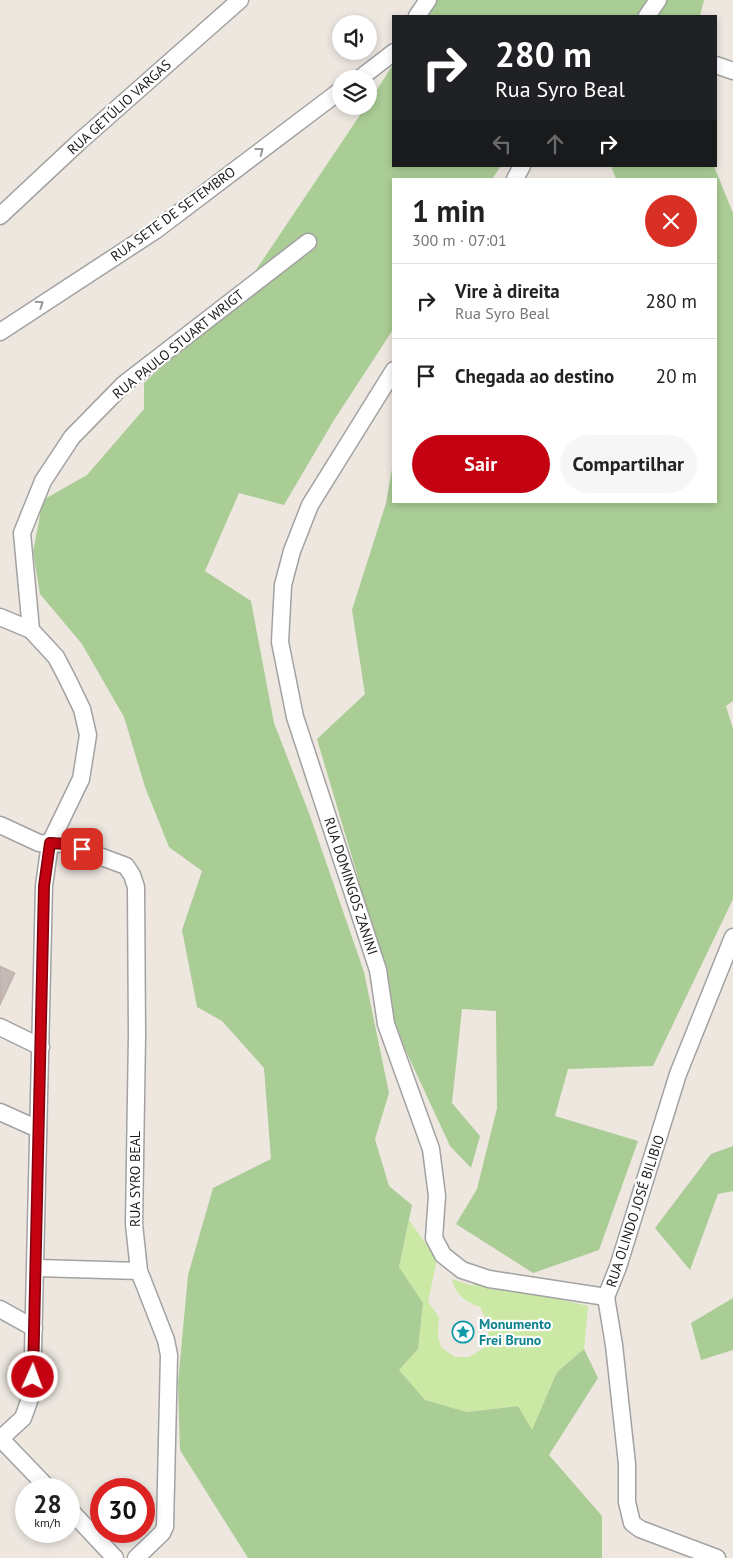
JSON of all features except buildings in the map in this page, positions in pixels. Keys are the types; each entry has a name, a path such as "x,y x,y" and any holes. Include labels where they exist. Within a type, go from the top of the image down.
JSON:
{"street":[{"name":"RUA GETÚLIO VARGAS","path":"0,216 78,143 240,0"},
{"path":"419,15 428,0"},
{"path":"648,15 658,0"},
{"path":"371,70 392,54"},
{"path":"717,64 733,71"},
{"name":"RUA SETE DE SETEMBRO","path":"0,332 156,230 332,97"},
{"name":"RUA PAULO STUART WRIGT","path":"30,630 22,533 43,481 72,437 124,384 308,242"},
{"name":"RUA DOMINGOS ZANINI","path":"392,373 310,505 292,551 283,585 280,642 296,717 378,970 386,1024 431,1149 437,1196 434,1238 443,1255 462,1270 480,1276 606,1298"},
{"path":"0,617 30,630 56,657 82,708 88,735 80,779 50,843 44,886 42,1047 38,1129 32,1393 23,1418 0,1438 38,1478"},
{"name":"RUA SYRO BEAL","path":"0,824 38,843 67,844 126,866 132,875 136,887 137,1035 134,1224 139,1271 162,1331 168,1355 165,1527 136,1558"},
{"name":"RUA OLINDO JOSÉ BILIBIO","path":"717,1558 640,1529 632,1523 627,1502 627,1464 614,1345 606,1298 618,1267 678,1074 733,936"},
{"path":"0,1028 42,1047"},
{"path":"0,1112 38,1129"},
{"path":"36,1268 139,1271"},
{"path":"0,1309 34,1328"},
{"path":"80,1521 115,1558"}],"green space":[{"path":"437,0 704,0 700,15 427,15"},
{"path":"392,66 392,167 500,167 493,178 392,178 392,331 334,420 284,505 239,493 205,571 251,601 274,723 309,813 364,972 389,1093 375,1139 389,1186 412,1205 399,1267 423,1303 418,1349 399,1370 425,1400 467,1412 518,1406 532,1430 557,1372 584,1349 598,1378 549,1455 602,1516 602,1558 248,1558 180,1450 178,1383 188,1275 213,1188 271,1159 264,1068 222,1021 197,1007 182,930 202,871 169,847 145,787 124,717 82,644 40,594 33,552 43,500 87,475 144,409 144,383 248,282 360,115 377,115 377,90"},
{"path":"611,167 714,167 733,213 733,701 726,706 733,729 733,899 653,1066 568,1069 555,1116 638,1141 599,1250 533,1273 456,1224 477,1189 497,1108 496,1011 462,1009 452,1103 480,1136 471,1168 450,1146 405,1049 384,991 357,874 317,739 365,694 352,610 386,503 392,469 392,503 717,503 717,178 616,178"},
{"path":"733,1146 733,1191 718,1194 690,1270 655,1228 711,1154"},
{"path":"409,1220 437,1259 428,1302 439,1317 438,1336 441,1347 455,1357 469,1357 487,1346 489,1326 480,1307 470,1303 458,1294 452,1279 473,1286 475,1280 588,1306 584,1349 557,1372 532,1431 518,1406 467,1412 425,1400 399,1370 418,1349 423,1303 399,1267"},
{"path":"733,1298 733,1350 701,1360 691,1323"}],"place":[{"name":"Monumento Frei Bruno","path":"463,1332"}],"route":[{"path":"33,1377 38,1129 42,1047 44,886 50,843 67,844 82,849"}]}
